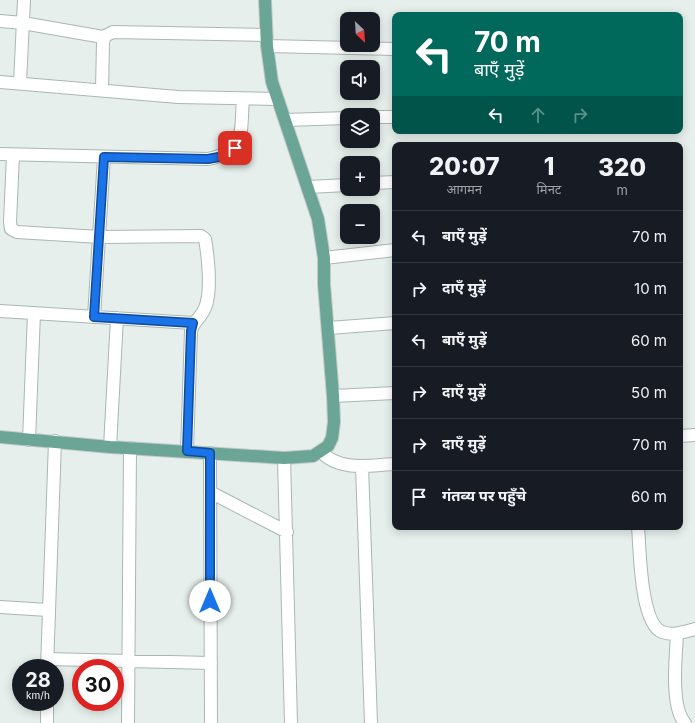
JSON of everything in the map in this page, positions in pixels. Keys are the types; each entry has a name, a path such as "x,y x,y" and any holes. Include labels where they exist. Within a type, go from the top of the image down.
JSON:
{"main road":[{"path":"0,437 110,447 284,458 313,456 328,446 332,438 333,396 329,328 324,284 324,258 318,219 285,120 276,100 268,65 265,0"}],"street":[{"path":"20,83 24,0"},
{"path":"0,21 23,23 103,37 113,32 392,50"},
{"path":"102,90 103,42 105,36"},
{"path":"0,82 178,97 276,100"},
{"path":"0,154 208,159 224,156 235,148 240,137 243,99"},
{"path":"380,117 392,117"},
{"path":"285,120 340,118"},
{"path":"13,155 5,208 12,229 17,232 100,237 201,236 206,239 208,293 206,307 193,323 191,331 187,451"},
{"path":"94,317 104,157"},
{"path":"380,183 392,182"},
{"path":"308,187 340,185"},
{"path":"324,258 392,250"},
{"path":"0,311 193,323"},
{"path":"29,440 34,313"},
{"path":"110,447 117,318"},
{"path":"329,328 392,323"},
{"path":"333,396 392,393"},
{"path":"683,436 695,435"},
{"path":"47,659 55,441"},
{"path":"128,723 130,448"},
{"path":"321,452 328,459 339,465 362,466 392,464"},
{"path":"210,453 211,723"},
{"path":"284,458 291,723"},
{"path":"362,466 371,723"},
{"path":"210,492 287,532"},
{"path":"638,530 645,604 652,621 661,631 676,634 695,629"},
{"path":"0,607 48,610"},
{"path":"676,634 676,705 681,719 685,723"},
{"path":"64,664 128,662 211,663"},
{"path":"47,711 47,723"}],"route":[{"path":"210,601 210,453 187,451 191,331 193,323 94,317 104,157 208,159 224,156 235,148"}]}
